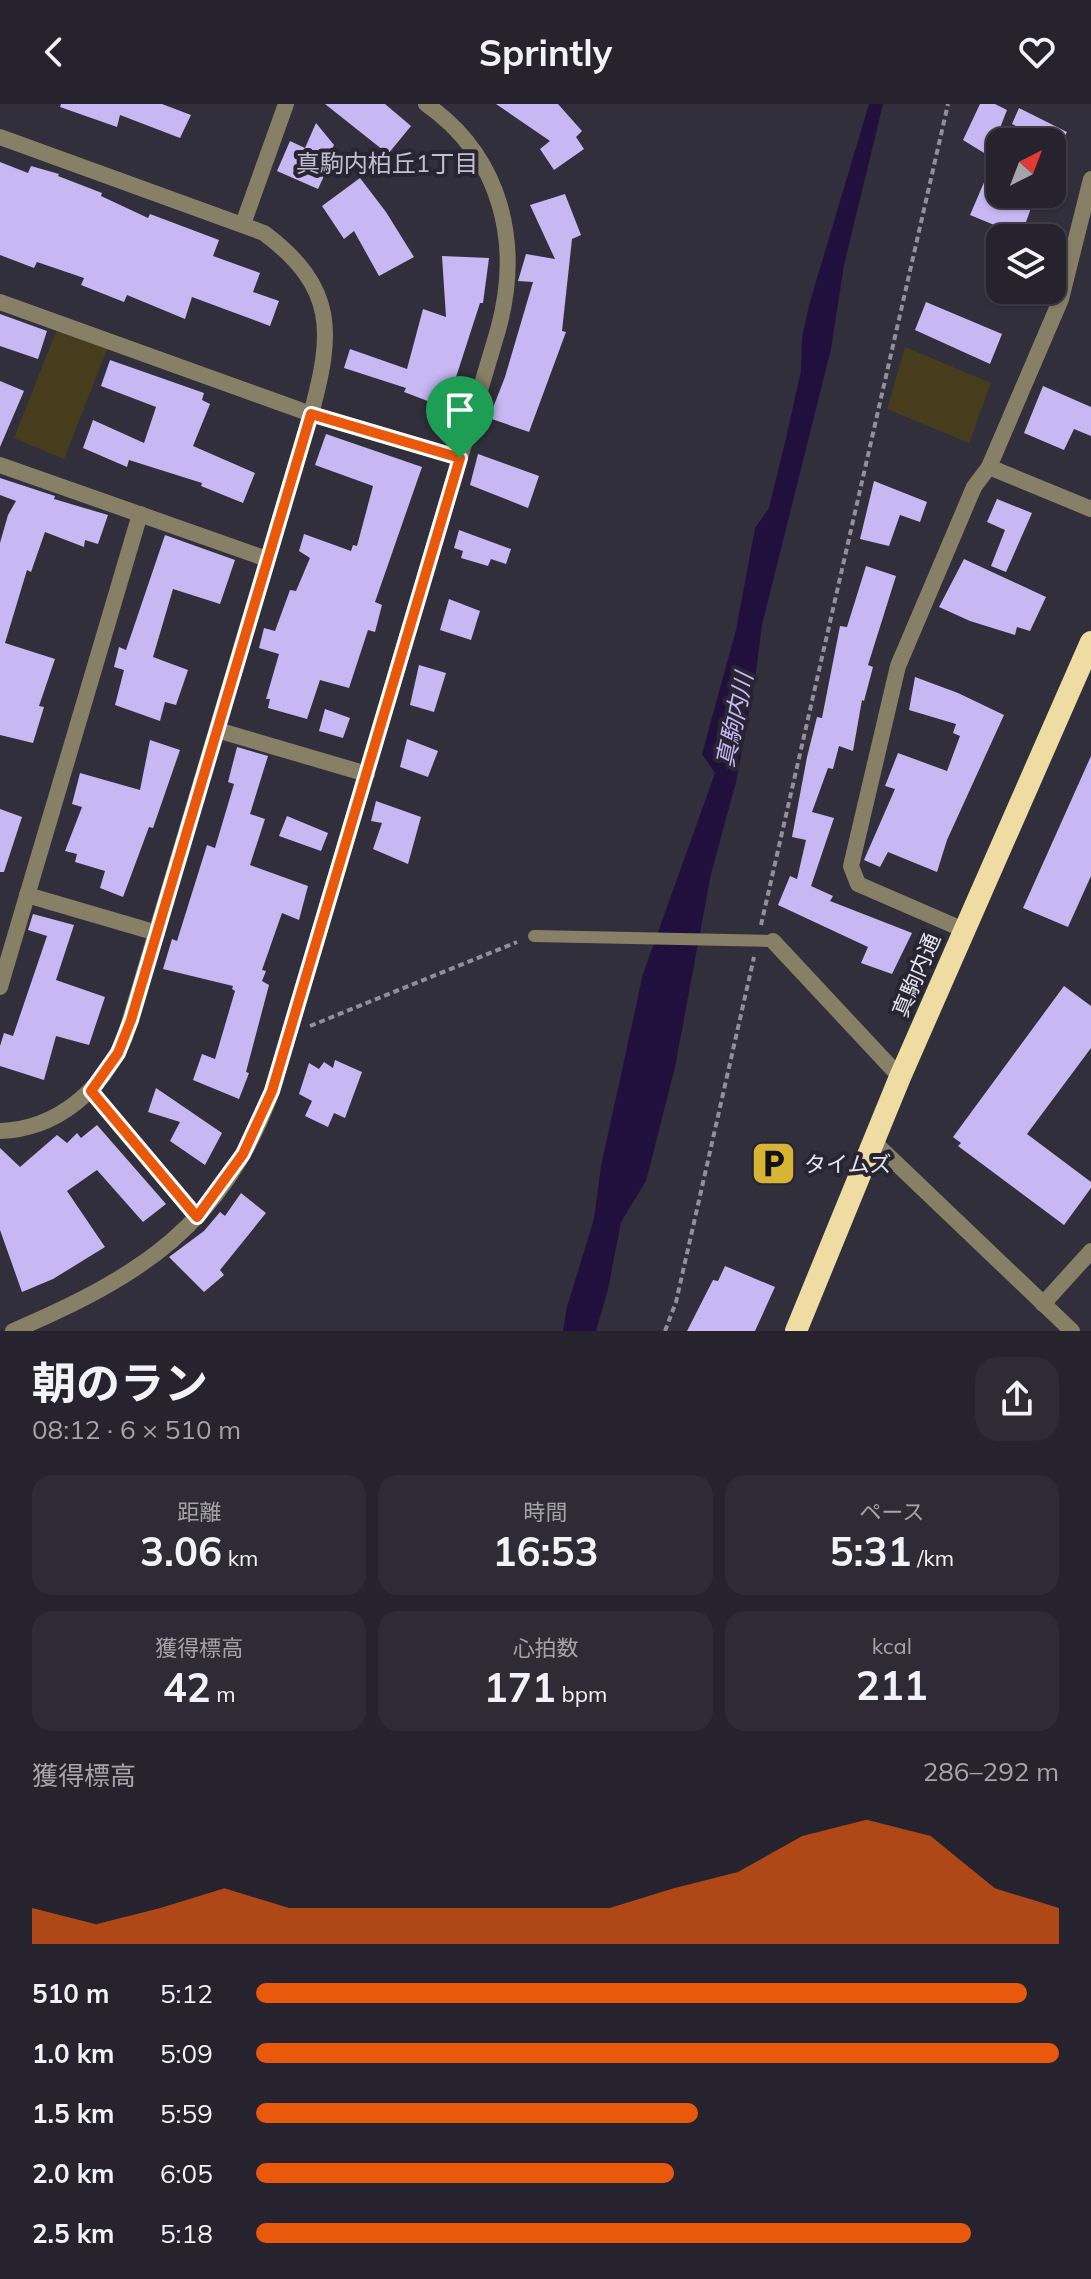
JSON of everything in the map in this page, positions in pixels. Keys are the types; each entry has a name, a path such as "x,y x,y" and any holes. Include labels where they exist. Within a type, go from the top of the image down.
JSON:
{"highway":[{"name":"真駒内通","path":"796,1331 900,1077 1091,642"}],"street":[{"path":"243,224 286,104"},
{"path":"13,1331 116,1282 153,1257 197,1217 230,1175 253,1136 272,1091 505,306 510,266 498,197 480,160 451,124 426,104"},
{"path":"0,137 264,233 300,265 320,301 326,346 324,367 311,414 125,1037 112,1064 91,1091 56,1116 37,1124 0,1131"},
{"path":"964,930 858,884 851,866 898,666 974,487 989,467 1061,299 1091,179"},
{"path":"0,302 311,414 460,458"},
{"path":"0,465 267,559"},
{"path":"989,467 1091,509"},
{"path":"0,987 140,514"},
{"path":"217,730 367,774"},
{"path":"27,895 157,933"},
{"path":"765,942 900,1077"},
{"path":"91,1091 197,1217"},
{"path":"874,1142 1072,1331"},
{"path":"1043,1304 1091,1251"}],"lane":[{"path":"534,936 765,942"}],"path":[{"path":"760,928 948,104"},
{"path":"289,1035 534,936"},
{"path":"665,1331 676,1302 765,942"}],"shaded area":[{"path":"58,327 108,347 64,459 14,438"},
{"path":"905,347 991,383 969,443 887,409"}],"water":[{"name":"真駒内川","path":"869,104 883,104 844,265 831,349 762,625 736,782 711,874 675,1067 646,1181 621,1222 596,1331 563,1331 567,1307 594,1219 601,1166 643,974 715,773 702,754 736,630 755,528 769,508 786,438 801,371 802,338 809,305"}],"building":[{"path":"61,104 162,104 191,115 180,138 120,115 117,127 60,107"},
{"path":"325,104 385,104 411,126 388,154"},
{"path":"496,104 558,104 582,131 576,137 584,149 554,170 540,149 550,141"},
{"path":"980,104 995,104 1007,110 1000,128 986,128 986,154 963,140"},
{"path":"1019,108 1059,128 1020,128 1012,124"},
{"path":"316,123 334,145 327,159 331,161 318,189 277,171 290,141 305,148"},
{"path":"0,162 28,173 31,166 59,174 148,218 150,214 219,240 213,256 260,273 253,292 279,301 270,326 192,297 185,319 127,295 124,302 81,285 84,278 37,262 34,268 0,255"},
{"path":"360,178 414,257 379,276 354,231 344,239 322,206"},
{"path":"986,178 986,208 1031,208 1025,224 992,224 970,215"},
{"path":"565,194 581,235 572,239 562,331 566,332 529,432 489,418 505,377 533,282 518,281 526,254 555,259 530,205"},
{"path":"442,256 489,258 483,303 480,303 446,408 404,392 406,388 344,368 350,349 407,369 423,309 446,317"},
{"path":"926,302 1002,334 990,364 915,330"},
{"path":"0,314 47,331 38,359 0,346"},
{"path":"110,360 204,393 202,400 210,404 193,446 255,473 243,503 201,486 202,483 129,460 127,467 83,448 93,420 144,443 156,407 101,386"},
{"path":"0,381 24,391 0,447"},
{"path":"1043,386 1091,407 1091,436 1074,429 1064,450 1024,433"},
{"path":"326,434 422,467 375,602 382,605 375,632 368,630 349,688 320,680 307,719 268,708 270,699 266,699 279,654 259,648 264,628 275,631 290,590 296,591 310,558 299,551 304,534 351,551 353,545 357,546 373,486 315,465"},
{"path":"478,454 539,476 528,508 470,485"},
{"path":"0,478 108,515 98,544 85,540 84,547 45,532 31,572 27,570 5,643 55,659 39,706 44,707 33,743 0,735 0,543 8,515 16,501 0,495"},
{"path":"874,481 927,502 920,522 900,515 889,546 860,539"},
{"path":"997,499 1032,513 1006,572 991,566 1005,530 987,522"},
{"path":"459,530 511,549 506,564 491,559 488,566 461,558 463,551 454,548"},
{"path":"165,535 235,560 220,604 173,589 153,657 188,670 176,705 165,702 160,721 115,705 124,670 114,667 119,647 126,650"},
{"path":"964,559 1046,597 1030,631 1017,627 1015,635 970,621 939,607"},
{"path":"866,566 896,576 868,665 873,667 862,700 853,751 839,746 833,769 828,768 812,812 834,818 811,886 833,896 830,901 912,933 892,974 861,963 868,947 778,905 790,876 797,879 806,840 792,837 807,757 817,717 822,718 840,626 847,627"},
{"path":"449,599 480,611 471,640 440,630"},
{"path":"419,665 446,673 434,712 410,705"},
{"path":"915,677 1004,715 947,840 937,872 888,852 880,867 864,860 895,789 885,786 898,753 947,771 960,736 953,733 956,724 909,710"},
{"path":"325,709 350,718 343,738 319,731"},
{"path":"407,739 438,751 428,777 400,767"},
{"path":"150,740 180,750 153,828 149,827 123,897 100,888 105,871 75,862 77,854 65,851 82,807 72,804 80,773 140,790"},
{"path":"237,747 268,756 250,814 265,819 250,865 308,886 299,920 282,913 262,970 266,971 262,981 269,985 246,1072 249,1073 239,1099 193,1080 202,1054 215,1059 235,991 233,986 163,969 172,939 177,941 207,845 215,848 234,784 228,782"},
{"path":"1091,756 1091,876 1068,927 1023,908"},
{"path":"376,801 421,817 408,864 373,849 382,823 371,821"},
{"path":"0,809 22,817 4,872 0,872"},
{"path":"287,816 328,833 321,851 279,836"},
{"path":"33,914 74,925 56,980 105,997 89,1045 56,1036 44,1080 0,1066 0,1046 4,1033 13,1036 47,936 28,930"},
{"path":"1064,986 1091,1006 1091,1048 1027,1134 1091,1182 1091,1188 1064,1225 958,1146 961,1143 953,1137"},
{"path":"335,1060 362,1072 345,1118 334,1113 328,1127 305,1116 312,1101 299,1094 309,1063 319,1069 324,1062 333,1068"},
{"path":"156,1088 222,1133 205,1165 170,1141 180,1122 148,1112"},
{"path":"97,1125 166,1204 143,1222 97,1170 67,1191 105,1247 53,1279 22,1292 0,1230 0,1148 20,1167 57,1135 67,1143 77,1133 81,1138"},
{"path":"241,1193 266,1213 220,1270 224,1275 204,1292 169,1257 204,1231 220,1212 225,1216"},
{"path":"725,1266 775,1287 755,1331 687,1331 713,1280 718,1281"}],"place":[{"name":"タイムズ","path":"773,1164"}],"district":[{"name":"真駒内柏丘1丁目","path":"387,164"}],"route":[{"path":"311,414 460,458 272,1091 243,1154 197,1217 91,1091 118,1053 131,1020 311,414"}]}
